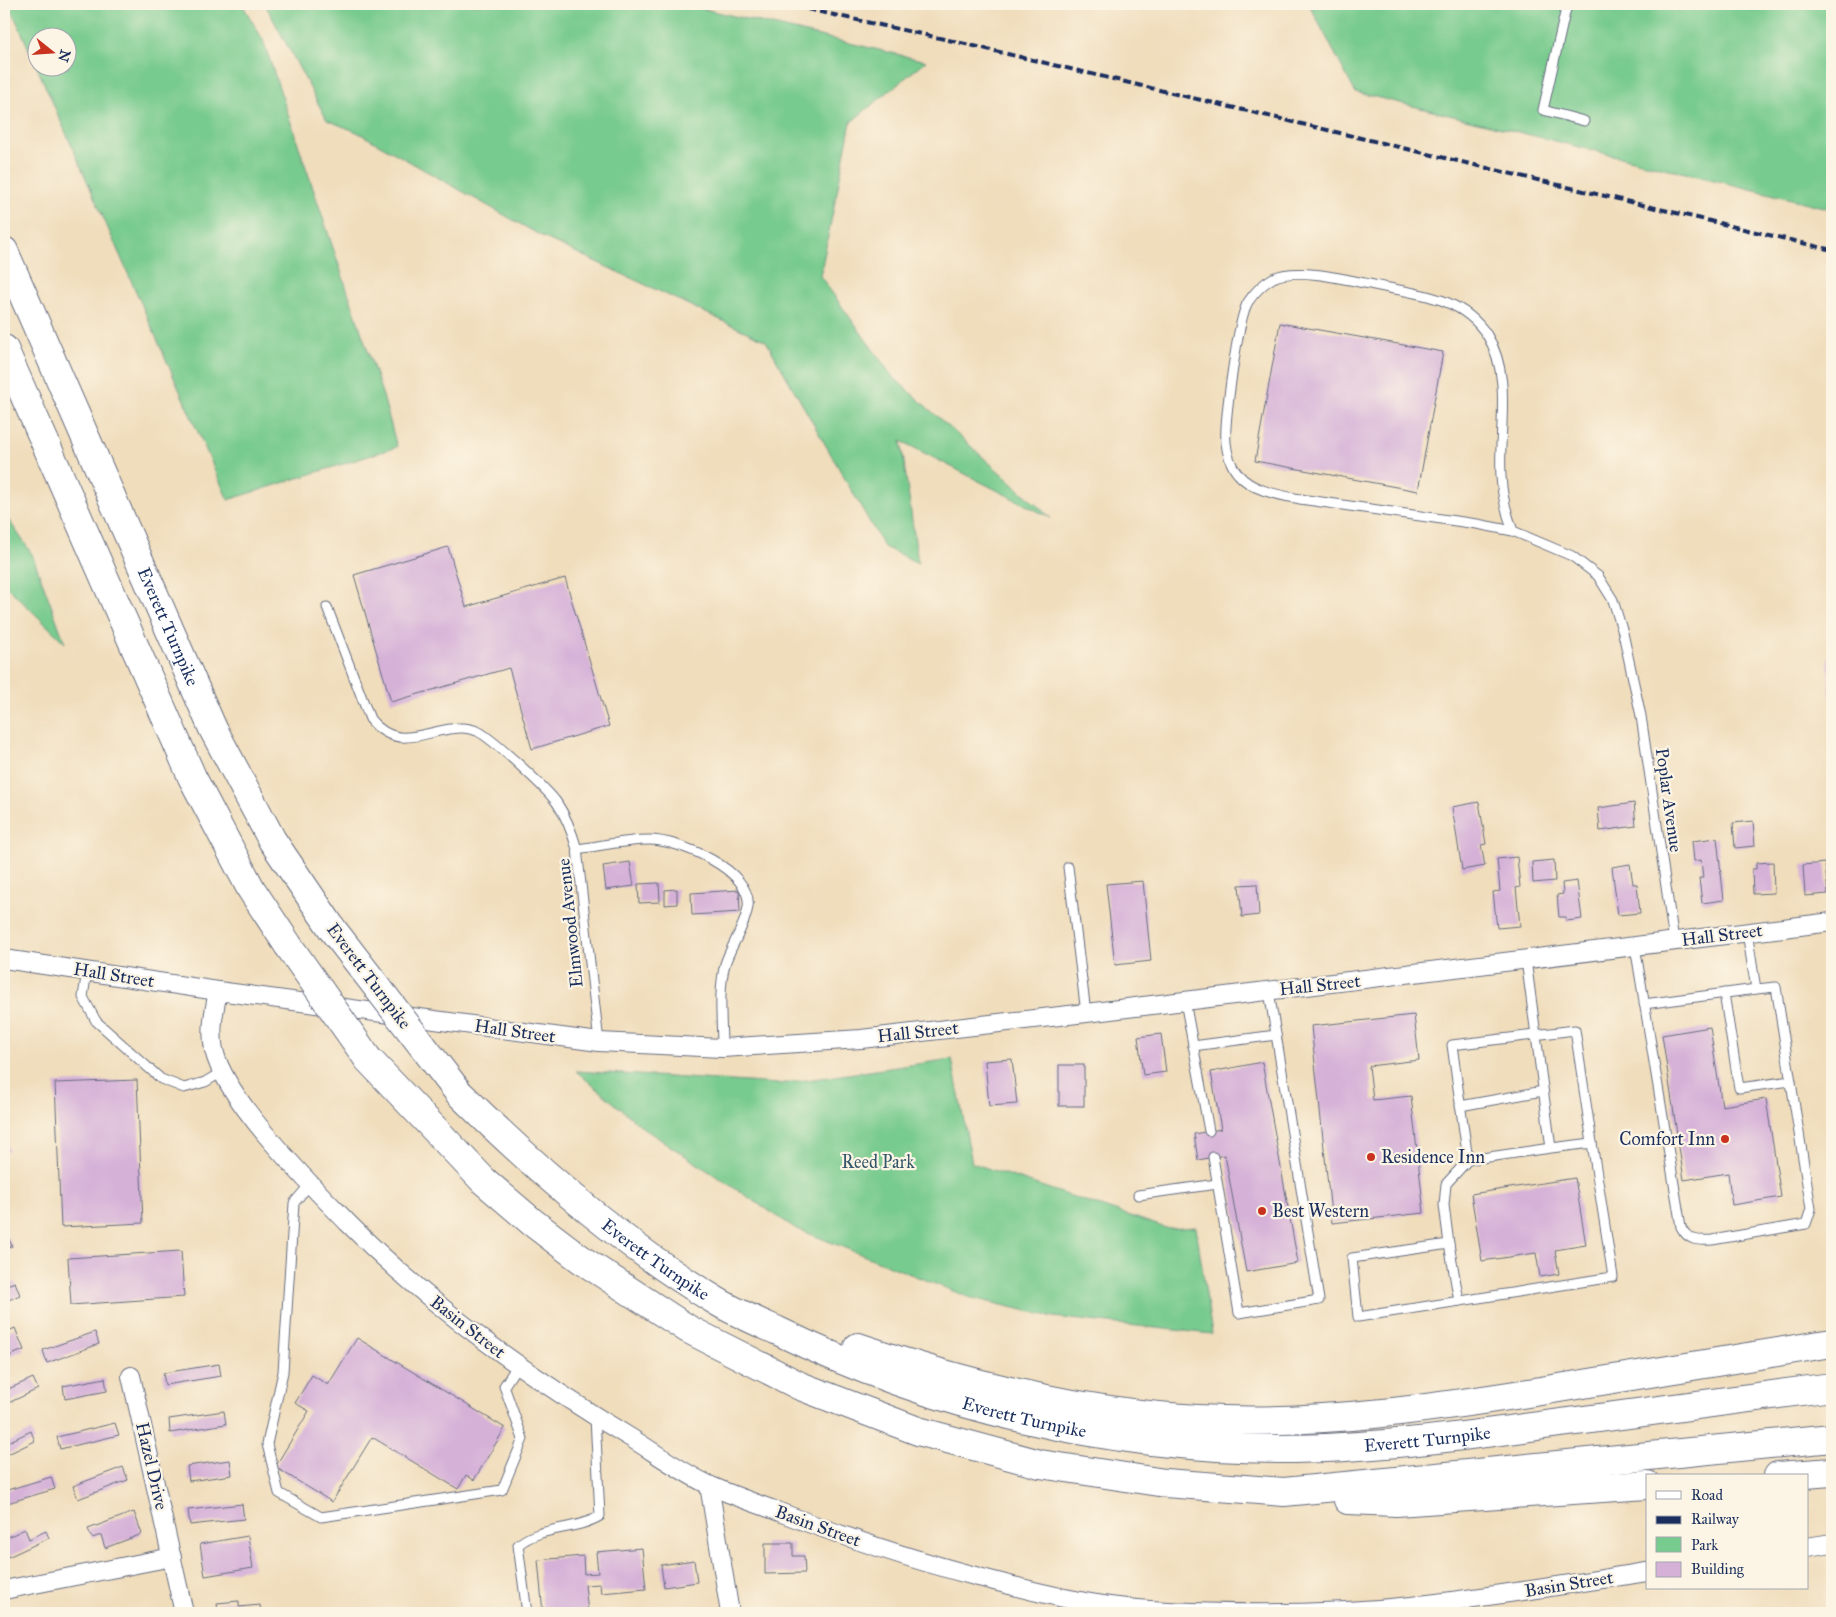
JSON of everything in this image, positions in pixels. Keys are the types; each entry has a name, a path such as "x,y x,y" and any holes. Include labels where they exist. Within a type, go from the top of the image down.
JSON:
{"highway":[{"name":"Everett Turnpike","path":"4,252 213,729 272,840 333,930 459,1093 503,1137 615,1231 719,1303 818,1351 891,1379 992,1411 1094,1433 1220,1447 1283,1449 1387,1444 1832,1387"},
{"path":"4,349 192,777 251,889 368,1059 484,1181 582,1260 688,1328 800,1386 918,1431 1040,1464 1164,1483 1284,1492 1346,1500 1396,1502 1646,1485"},
{"path":"4,361 27,402"},
{"path":"719,1303 978,1385 1088,1406 1197,1419 1302,1420 1449,1406 1832,1343"},
{"path":"1284,1492 1832,1438"},
{"path":"1805,1474 1832,1472"}],"street":[{"name":"Hall Street","path":"4,959 218,991 599,1042 722,1048 861,1039 1832,922"},
{"name":"Basin Street","path":"218,991 212,1039 215,1055 222,1072 262,1129 310,1184 405,1278 517,1366 595,1417 709,1485 838,1534 937,1566 1041,1594 1117,1610 1287,1613 1410,1606 1646,1572"},
{"name":"Hazel Drive","path":"131,1376 184,1613"},
{"path":"709,1485 730,1613"},
{"path":"1808,1547 1832,1543"},
{"path":"4,1590 172,1557"}],"lane":[{"path":"1567,4 1543,110 1584,121"},
{"name":"Poplar Avenue","path":"1513,531 1505,508 1501,475 1500,371 1497,355 1474,318 1463,309 1448,301 1424,294 1310,275 1290,274 1273,278 1258,290 1248,302 1241,320 1226,423 1226,443 1230,461 1238,474 1250,484 1272,493 1300,499 1513,531 1572,556 1598,576 1614,600 1641,716 1674,941"},
{"path":"327,608 370,719 380,732 394,737 412,737 462,728 478,732 505,753 556,801 568,820 577,848"},
{"name":"Elmwood Avenue","path":"599,1042 577,848 649,840 666,842 693,852 727,869 747,891 748,906 725,963 721,981 722,1048"},
{"path":"1068,867 1086,1013"},
{"path":"1747,932 1756,989"},
{"path":"1635,946 1644,1004 1681,1227 1690,1238 1698,1241 1806,1224 1811,1209 1776,987 1644,1004"},
{"path":"1526,960 1550,1148"},
{"path":"87,970 83,997 96,1021 161,1079 184,1088 205,1082 222,1072"},
{"path":"1213,1157 1239,1313 1319,1300 1269,991"},
{"path":"1724,994 1738,1088 1791,1081"},
{"path":"1185,1001 1209,1131"},
{"path":"1450,1244 1352,1258 1358,1317 1613,1277 1575,1030 1452,1045 1468,1160"},
{"path":"1193,1046 1276,1035"},
{"path":"1460,1106 1543,1091"},
{"path":"1459,1301 1444,1205 1446,1184 1468,1160 1592,1143"},
{"path":"310,1184 294,1203 283,1372 267,1444 279,1493 321,1517 502,1490 523,1438 504,1386 517,1366"},
{"path":"1138,1195 1217,1184"},
{"path":"527,1613 518,1545 528,1536 588,1523 600,1516 595,1417"}],"green space":[{"path":"9,4 242,4 263,40 383,396 397,447 228,500 42,78 78,78 78,28 28,28 28,47"},
{"path":"265,4 683,4 926,61 851,122 820,276 892,376 1051,518 901,441 918,563 884,547 766,341 545,238 357,132 327,120"},
{"path":"1309,4 1832,4 1832,209 1355,92"},
{"path":"4,513 32,554 65,643 4,584"},
{"name":"Reed Park","path":"952,1059 972,1163 1169,1229 1196,1227 1212,1334 1053,1317 968,1297 795,1228 646,1130 576,1071 779,1084"}],"building":[{"path":"1280,323 1443,352 1418,491 1255,461"},
{"path":"448,547 466,607 565,578 609,726 532,749 509,668 391,702 354,575"},
{"path":"1828,657 1832,657 1832,696 1830,696"},
{"path":"1479,802 1486,844 1481,845 1485,866 1462,870 1452,807"},
{"path":"1634,803 1636,826 1600,831 1598,808"},
{"path":"1753,821 1755,846 1735,848 1733,823"},
{"path":"1717,838 1724,900 1702,903 1699,878 1703,878 1701,860 1694,861 1692,841"},
{"path":"1517,857 1520,887 1516,888 1520,926 1497,928 1493,892 1500,891 1497,859"},
{"path":"1554,860 1555,881 1533,883 1532,862"},
{"path":"630,862 634,886 606,890 603,866"},
{"path":"1773,862 1774,893 1753,894 1752,869 1756,869 1756,863"},
{"path":"1825,863 1828,894 1805,896 1803,865"},
{"path":"1630,864 1633,884 1637,884 1640,913 1618,915 1612,867"},
{"path":"1143,881 1151,961 1115,965 1106,884"},
{"path":"1577,881 1582,919 1566,921 1566,917 1559,917 1557,895 1563,894 1562,883"},
{"path":"659,883 660,902 639,903 638,884"},
{"path":"1257,884 1259,915 1242,917 1239,885"},
{"path":"677,889 677,904 665,905 665,890"},
{"path":"739,890 740,912 692,915 691,893"},
{"name":"Residence Inn","path":"1414,1015 1419,1060 1369,1066 1373,1100 1411,1096 1424,1213 1332,1223 1311,1026"},
{"name":"Comfort Inn","path":"1710,1027 1722,1106 1766,1099 1781,1197 1732,1205 1728,1173 1684,1180 1662,1035"},
{"path":"1161,1034 1166,1072 1143,1075 1138,1037"},
{"path":"1012,1059 1017,1104 989,1106 985,1061"},
{"name":"Best Western","path":"1262,1062 1298,1263 1246,1272 1225,1155 1198,1160 1194,1134 1221,1129 1211,1072"},
{"path":"1059,1065 1084,1065 1084,1106 1059,1106"},
{"path":"137,1080 143,1223 61,1227 55,1083"},
{"path":"4,1139 6,1139 9,1151 4,1152"},
{"path":"1575,1178 1586,1245 1555,1250 1559,1274 1540,1277 1536,1253 1482,1261 1471,1194"},
{"path":"8,1237 12,1246 4,1250 4,1239"},
{"path":"181,1251 184,1297 71,1305 68,1258"},
{"path":"15,1282 20,1295 4,1302 4,1286"},
{"path":"15,1328 24,1350 4,1358 4,1333"},
{"path":"95,1332 99,1344 47,1363 43,1350"},
{"path":"357,1338 505,1428 474,1480 466,1475 458,1489 372,1437 332,1502 275,1467 309,1411 295,1403 312,1375 328,1385"},
{"path":"219,1364 221,1376 165,1385 163,1373"},
{"path":"33,1378 38,1389 4,1405 4,1391"},
{"path":"105,1378 107,1391 65,1399 63,1386"},
{"path":"224,1411 226,1424 170,1433 169,1419"},
{"path":"115,1423 119,1435 60,1449 57,1437"},
{"path":"31,1431 35,1441 4,1456 4,1444"},
{"path":"230,1460 232,1475 189,1481 187,1466"},
{"path":"123,1467 128,1480 78,1499 73,1486"},
{"path":"51,1477 55,1489 4,1504 4,1491"},
{"path":"242,1504 244,1519 190,1525 188,1510"},
{"path":"134,1512 142,1534 105,1548 101,1535 92,1538 88,1529"},
{"path":"25,1529 29,1539 46,1531 49,1538 8,1557 4,1548 4,1539"},
{"path":"248,1536 253,1568 205,1576 200,1544"},
{"path":"765,1543 793,1543 793,1556 804,1556 805,1573 765,1574"},
{"path":"642,1548 646,1589 601,1593 600,1584 585,1585 588,1613 543,1613 538,1560 583,1556 584,1574 598,1573 596,1552"},
{"path":"694,1560 697,1582 664,1587 661,1565"},
{"path":"239,1601 239,1607 260,1605 261,1613 218,1613 217,1603"}],"railway":[{"path":"784,4 953,41 1832,250"}],"place":[{"name":"Comfort Inn","path":"1725,1139"},
{"name":"Residence Inn","path":"1371,1157"},
{"name":"Best Western","path":"1262,1211"}]}
